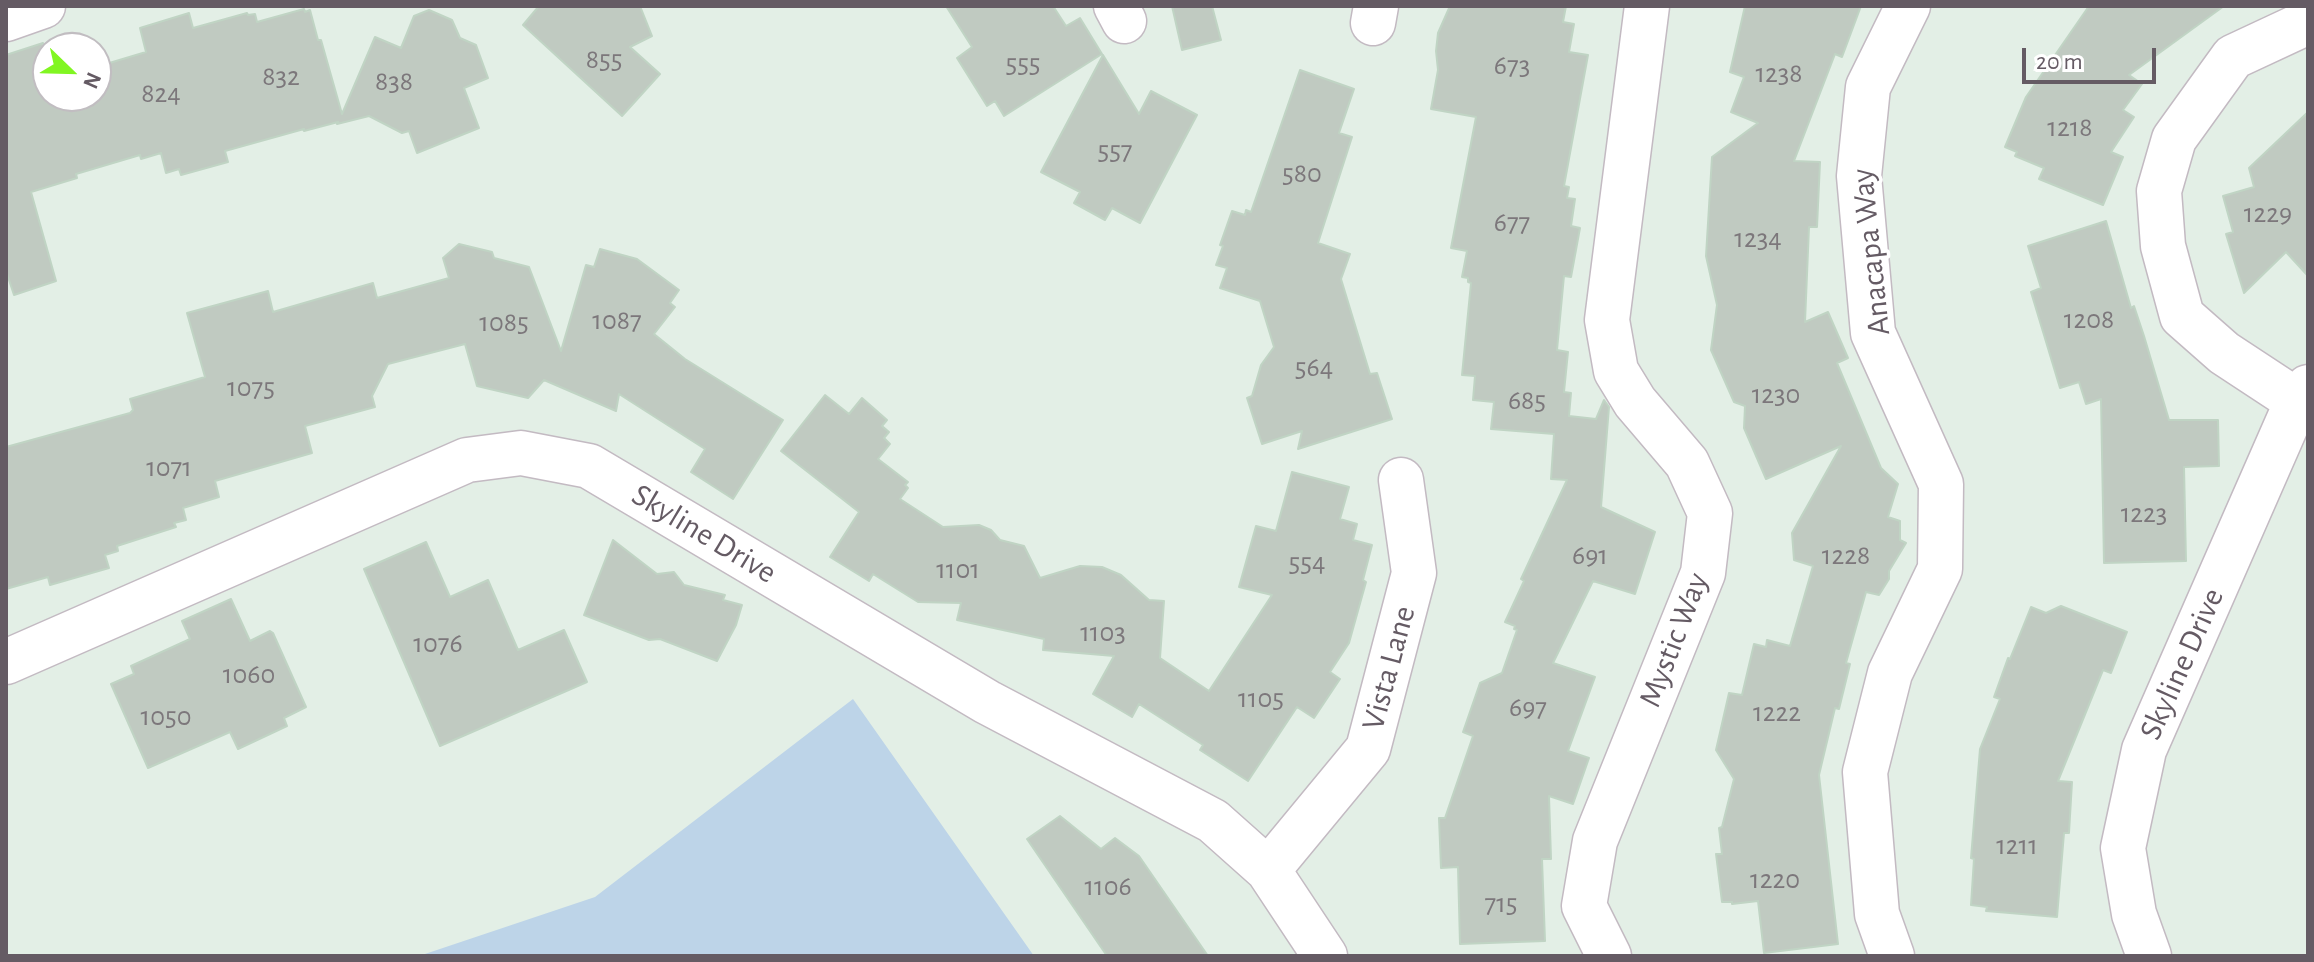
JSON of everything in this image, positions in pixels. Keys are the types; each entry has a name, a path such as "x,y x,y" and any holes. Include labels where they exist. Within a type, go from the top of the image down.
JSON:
{"street":[{"path":"6,19 43,6"},
{"name":"Mystic Way","path":"1609,956 1584,906 1595,841 1703,573 1710,513 1687,463 1635,402 1616,371 1607,320 1647,6"},
{"name":"Anacapa Way","path":"1892,956 1877,914 1865,772 1890,673 1940,569 1941,484 1873,333 1859,176 1868,87 1908,6"},
{"path":"2303,394 2224,353 2182,316 2163,246 2159,191 2174,139 2233,57 2308,22"},
{"name":"Skyline Drive","path":"2149,956 2134,914 2123,848 2144,750 2303,394"},
{"name":"Skyline Drive","path":"6,662 467,460 521,453 589,466 987,702 1213,821 1268,870 1325,956"},
{"name":"Vista Lane","path":"1268,870 1368,749 1414,573 1401,480"}],"shaded area":[{"path":"853,699 1034,956 419,956 595,897"}],"building":[{"path":"539,6 640,6 652,36 630,47 660,74 622,116 523,25"},
{"path":"946,6 1053,6 1066,26 1080,18 1102,54 1004,116 995,101 987,106 957,58 972,47"},
{"path":"1172,6 1212,6 1221,40 1182,50"},
{"path":"1450,6 1566,6 1563,22 1574,24 1569,52 1588,55 1564,186 1569,187 1567,198 1575,199 1571,226 1580,228 1571,277 1564,276 1557,350 1568,352 1564,392 1571,393 1569,416 1596,419 1604,400 1609,407 1601,507 1655,532 1635,594 1593,581 1553,663 1595,677 1568,751 1589,758 1573,804 1549,796 1551,859 1542,859 1545,941 1460,944 1458,867 1441,868 1439,818 1445,818 1473,736 1463,732 1480,683 1502,673 1517,630 1505,622 1524,581 1521,579 1567,480 1551,479 1554,434 1491,429 1494,402 1473,400 1475,376 1462,375 1471,283 1468,278 1462,277 1467,251 1451,248 1476,117 1431,109 1438,70 1438,33"},
{"path":"1745,6 1861,6 1842,57 1835,54 1794,161 1820,162 1817,227 1809,227 1805,322 1828,312 1848,358 1837,363 1881,468 1898,484 1888,517 1900,521 1900,540 1906,543 1879,595 1866,592 1846,663 1850,664 1839,709 1835,708 1819,775 1838,944 1764,953 1758,901 1722,902 1716,854 1722,854 1719,828 1722,827 1734,779 1716,750 1729,693 1742,695 1754,644 1766,647 1767,640 1790,646 1813,566 1794,560 1792,533 1841,446 1766,479 1744,428 1745,406 1734,402 1711,350 1717,305 1706,256 1712,157 1758,123 1731,112 1744,77 1730,72"},
{"path":"2089,6 2224,6 2129,75 2142,84 2123,110 2134,117 2111,152 2123,157 2103,205 2039,179 2044,168 2015,156 2017,152 2005,147 2026,97"},
{"path":"310,10 342,114 375,37 401,48 414,16 429,10 452,20 460,38 476,45 488,78 464,88 479,128 417,153 409,131 402,133 369,116 304,129 225,151 228,162 181,175 179,169 166,173 161,153 141,159 140,155 76,174 77,178 31,192 56,281 14,295 6,271 6,55 32,47 32,112 112,112 112,62 146,52 140,28 189,13 193,28 247,13 255,14 257,22"},
{"path":"1103,55 1139,114 1151,91 1197,115 1140,223 1112,208 1105,220 1074,203 1080,192 1041,172"},
{"path":"1300,70 1354,89 1339,133 1352,137 1318,243 1350,254 1341,279 1370,374 1377,373 1392,419 1298,449 1302,431 1262,444 1247,398 1252,396 1261,365 1274,347 1260,301 1220,288 1227,268 1216,265 1232,211 1245,215 1246,210 1251,212"},
{"path":"2308,112 2308,276 2286,252 2244,293 2226,234 2233,232 2223,196 2254,187 2249,168"},
{"path":"2106,221 2131,308 2134,306 2169,420 2218,420 2219,466 2184,467 2186,561 2104,563 2101,399 2086,404 2079,382 2060,388 2031,292 2041,288 2028,246"},
{"path":"459,244 492,252 494,258 529,267 561,351 586,265 594,267 600,249 637,259 679,290 670,303 675,307 654,334 685,359 783,420 733,499 691,472 705,449 619,394 616,411 544,380 528,398 477,386 465,344 388,364 372,396 375,407 305,426 312,453 215,481 219,497 183,508 186,520 174,523 176,527 117,546 118,551 105,555 109,568 50,585 48,577 6,589 6,447 130,413 133,410 130,399 205,377 187,313 268,291 273,312 373,283 377,298 449,278 443,258"},
{"path":"825,395 849,414 862,398 887,420 882,426 889,432 884,438 890,444 878,459 908,482 905,485 908,488 900,499 943,527 979,525 991,530 1000,540 1024,546 1040,578 1080,566 1102,567 1121,575 1149,600 1164,601 1160,658 1209,691 1272,595 1239,587 1256,526 1276,531 1292,472 1349,487 1340,519 1357,524 1353,540 1372,545 1363,580 1366,582 1349,643 1330,672 1340,679 1314,718 1297,707 1248,781 1200,750 1203,745 1139,704 1132,717 1093,694 1114,656 1043,650 1044,639 957,620 961,603 918,602 873,574 869,581 830,557 859,512 781,451"},
{"path":"613,540 657,574 674,572 684,585 725,595 723,600 742,605 736,625 717,661 584,615"},
{"path":"426,542 450,597 488,580 518,650 564,630 587,682 440,746 364,569"},
{"path":"231,599 250,641 270,631 273,633 306,707 284,718 287,726 238,749 230,732 148,768 111,684 134,674 131,666 190,639 182,621"},
{"path":"2061,606 2127,632 2111,673 2103,670 2058,781 2072,782 2069,833 2064,833 2057,917 1986,911 1987,907 1971,905 1974,859 1971,858 1980,749 2000,699 1994,697 2008,658 2031,607 2046,613"},
{"path":"1060,816 1101,849 1115,838 1139,856 1208,956 1107,956 1027,839"}]}
